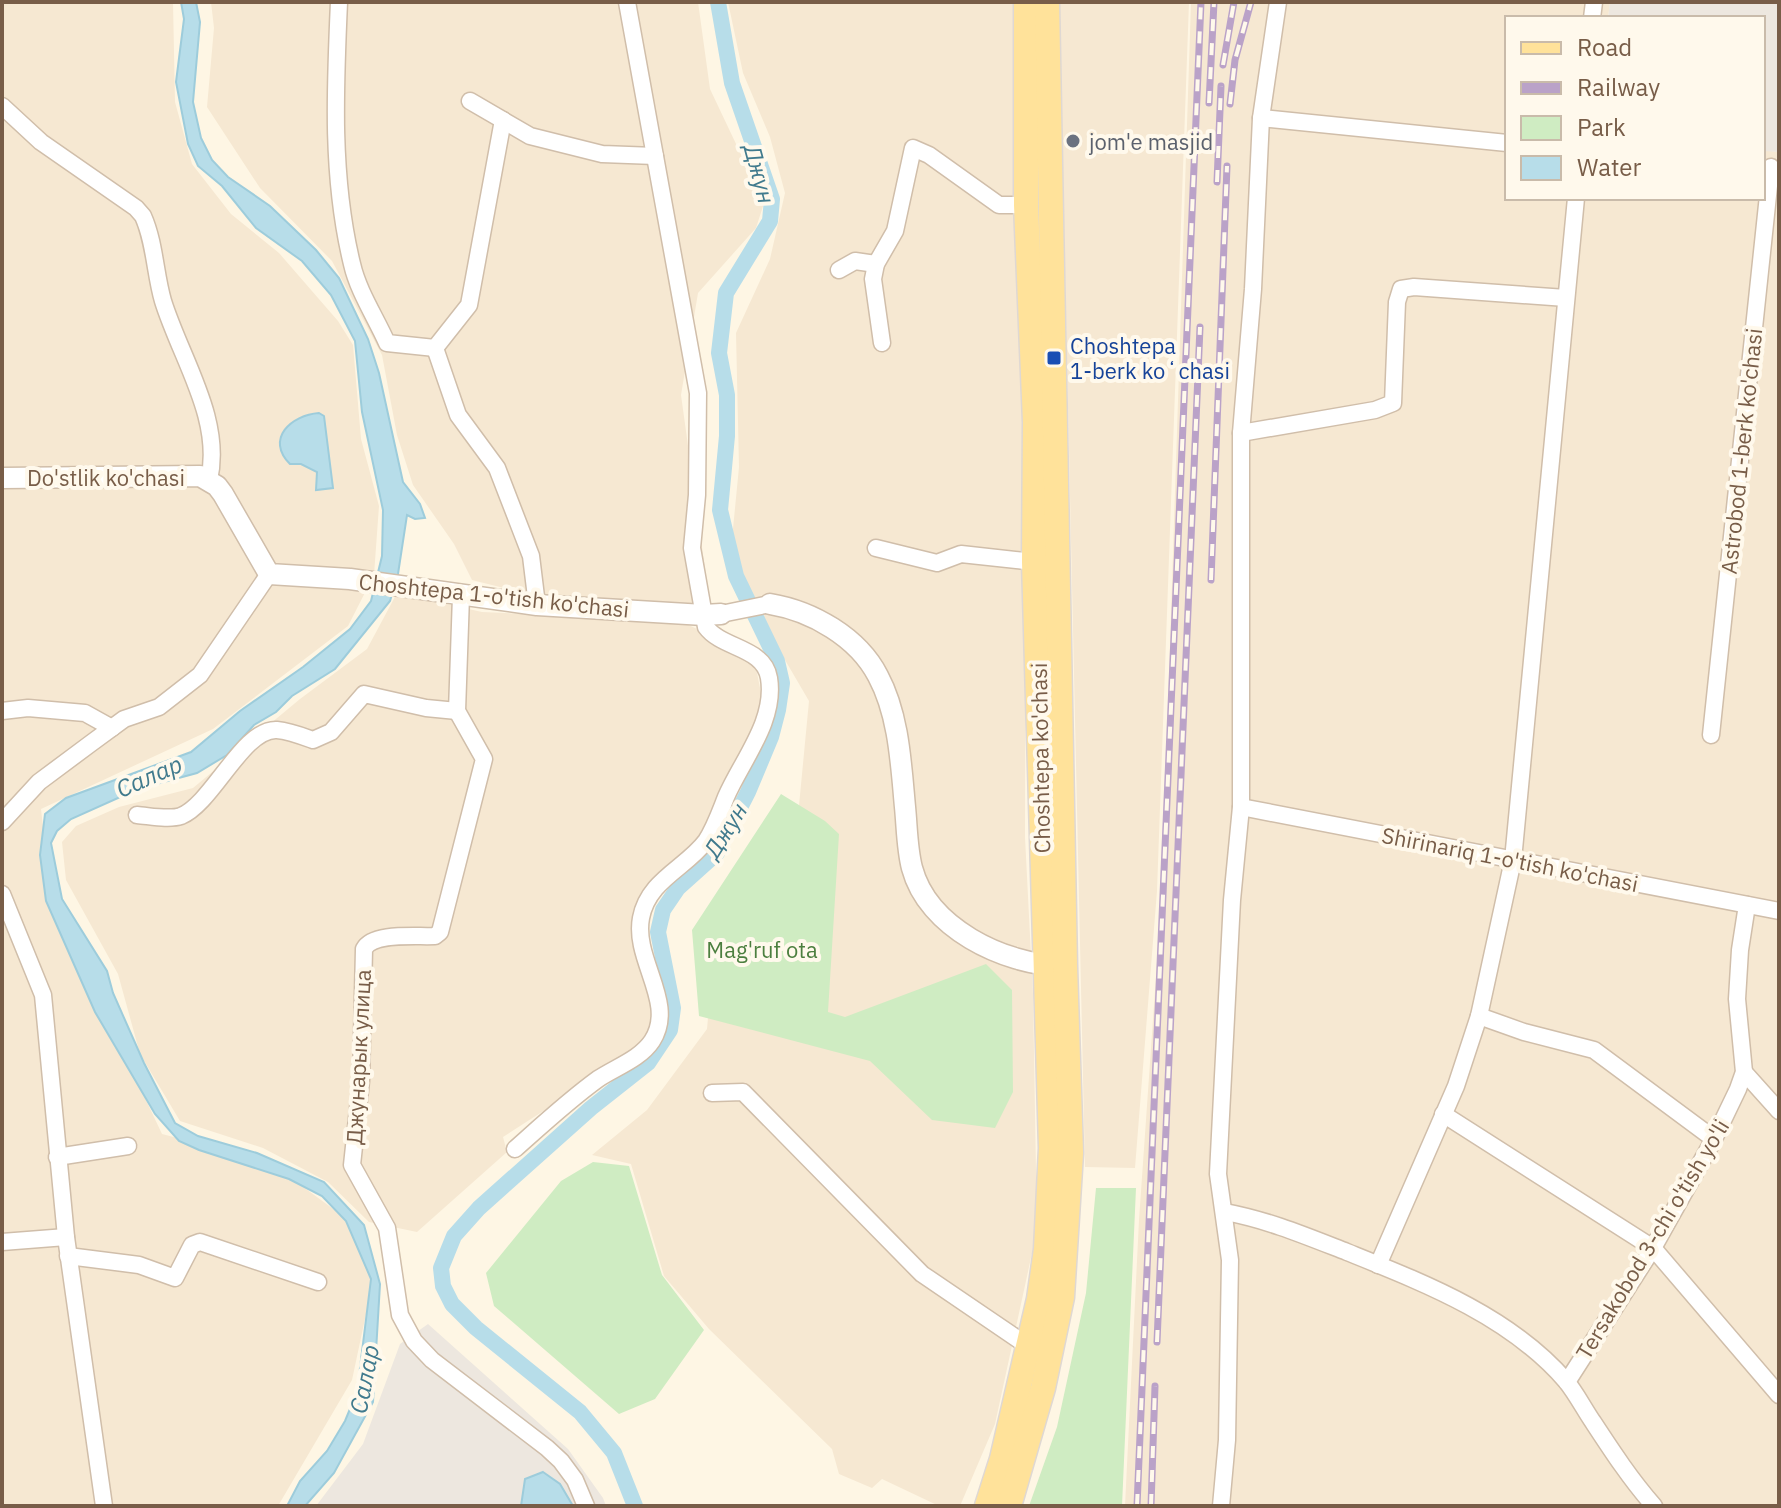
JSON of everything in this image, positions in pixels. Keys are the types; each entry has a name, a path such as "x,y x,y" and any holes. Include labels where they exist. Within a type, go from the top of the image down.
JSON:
{"main road":[{"name":"Choshtepa ko'chasi","path":"1026,2 1026,205 1035,422 1034,562 1051,813"},
{"name":"Choshtepa ko'chasi","path":"987,1506 1002,1459 1039,1299 1046,1249 1051,1148 1055,966 1051,813 1047,2"},
{"name":"Choshtepa ko'chasi","path":"1009,1506 1043,1388 1062,1297 1071,1153 1055,966"}],"street":[{"path":"339,2 334,120 338,181 352,267 387,343 435,348"},
{"path":"515,1149 599,1078 641,1054 652,1042 661,1024 661,1011 639,935 641,916 649,897 664,879 704,843 756,741 767,705 769,678 762,663 749,653 712,636 706,627 713,615 692,548 697,495 698,393 627,2"},
{"path":"1221,1506 1227,1440 1229,1275 1225,1212 1218,1174 1232,900 1241,807 1241,433 1253,289 1261,118 1278,2"},
{"path":"470,101 530,136 602,154 655,156"},
{"path":"2,106 41,142 143,216 163,301 202,402 214,458 209,480 223,494 269,574 200,675 159,707 124,719 39,782 2,822"},
{"path":"1261,118 1505,143"},
{"path":"435,348 469,305 503,120"},
{"path":"882,343 873,279 876,264 895,231 913,148 929,155 999,205 1026,205"},
{"name":"Astrobod 1-berk ko'chasi","path":"1711,735 1771,167"},
{"path":"1378,1265 1456,1086 1479,1016 1513,860 1576,200"},
{"path":"839,270 855,261 876,264"},
{"path":"1241,433 1375,410 1393,403 1397,302 1401,289 1414,287 1566,298"},
{"path":"435,348 458,415 497,468 531,556 537,605"},
{"name":"Do'stlik ko'chasi","path":"2,478 189,475 209,480"},
{"path":"876,548 937,563 961,554 1034,562"},
{"name":"Choshtepa 1-o'tish ko'chasi","path":"269,574 350,579 537,605 713,615 770,604 796,608 834,628 878,675 899,745 912,868 924,895 945,920 993,951 1055,966"},
{"path":"137,815 177,818 192,810 250,742 277,730 313,740 331,732 364,694 426,708 457,711 461,596"},
{"path":"2,711 28,708 85,713 112,728"},
{"name":"Джунарык улица","path":"457,711 484,759 440,932 435,936 375,938 364,949 361,1081 352,1165 387,1228 400,1315 414,1341 432,1360 547,1448 575,1480 586,1506"},
{"name":"Shirinariq 1-o'tish ko'chasi","path":"1241,807 1779,911"},
{"path":"2,894 43,995 68,1256 104,1506"},
{"name":"Tersakobod 3-chi o'tish yo'li","path":"1567,1382 1653,1248 1735,1097 1744,1072 1737,999 1747,905"},
{"path":"1479,1016 1524,1032 1594,1050 1714,1139"},
{"path":"1744,1072 1779,1111"},
{"path":"712,1093 743,1092 922,1274 1028,1346"},
{"path":"1443,1114 1653,1248 1779,1395"},
{"path":"57,1157 128,1146"},
{"path":"1225,1212 1264,1219 1473,1308 1538,1353 1567,1382 1623,1468 1654,1506"},
{"path":"2,1242 66,1237"},
{"path":"68,1256 139,1265 175,1278 192,1245 200,1242 318,1282"}],"shaded area":[{"path":"2,2 173,2 175,102 192,164 231,214 279,253 338,321 353,345 361,439 379,506 374,575 348,626 213,729 41,809 51,899 162,1134 269,1162 347,1219 373,1281 352,1380 278,1506 2,1506"},
{"path":"211,2 698,2 710,89 764,203 756,228 698,293 681,395 711,612 560,602 472,580 454,544 413,485 397,435 382,355 332,261 260,188 207,107 214,28"},
{"path":"728,2 1014,2 1026,478 1025,837 1033,995 1037,1230 995,1424 960,1506 939,1506 882,1479 872,1488 839,1474 832,1449 709,1329 664,1276 631,1164 592,1155 647,1110 707,1029 710,996 798,816 809,701 771,636 740,572 732,539 739,467 736,333 770,259 785,193 770,137 743,73"},
{"path":"1059,2 1189,2 1157,891 1135,1168 1085,1167"},
{"path":"1191,2 1610,2 1608,16 1505,16 1505,200 1765,200 1765,150 1779,152 1779,1506 1125,1506 1139,1220 1162,891"},
{"path":"1610,2 1779,2 1779,152 1765,151 1765,16 1608,16"},
{"path":"397,593 482,612 680,621 712,636 755,663 763,703 747,750 695,842 641,897 658,1019 648,1038 624,1059 503,1137 507,1152 417,1232 369,1222 328,1182 263,1148 180,1121 140,1054 118,974 66,880 62,842 76,826 119,807 193,788 300,699 367,649"},
{"path":"428,1324 568,1449 606,1506 316,1506 363,1444 400,1344"}],"green space":[{"name":"Mag'ruf ota","path":"781,794 825,821 839,834 828,1012 845,1017 986,964 1012,990 1013,1092 995,1128 932,1120 870,1061 699,1016 692,930"},
{"path":"593,1162 629,1166 662,1275 704,1330 655,1399 619,1414 494,1306 486,1273 561,1181"},
{"path":"1096,1188 1136,1188 1122,1506 1029,1506 1057,1427 1086,1293"}],"water":[{"name":"Салар","path":"181,2 196,2 200,22 193,102 201,138 212,160 228,177 270,206 316,250 339,278 368,339 379,373 403,482 420,504 425,518 415,519 407,515 398,574 390,601 335,669 254,725 227,755 197,773 138,789 71,819 57,831 51,843 62,899 107,971 113,993 144,1063 175,1123 198,1136 257,1153 324,1182 364,1225 380,1284 373,1402 334,1473 305,1506 287,1506 300,1481 327,1451 345,1421 357,1392 371,1279 346,1221 322,1196 289,1179 179,1141 155,1114 95,1012 46,901 40,855 45,814 66,798 191,752 240,711 350,629 371,601 382,556 383,510 362,412 355,341 331,295 302,261 256,228 222,186 198,166 188,144 176,82 184,19"},
{"path":"319,413 324,416 333,488 316,490 317,472 301,464 290,464 280,446 281,437 291,423"},
{"path":"543,1472 560,1484 573,1506 521,1506 525,1479"}],"waterway":[{"name":"Джун","path":"635,1506 614,1453 580,1412 476,1328 452,1304 443,1286 441,1268 454,1236 479,1208 591,1108 648,1063 670,1030 673,1008 658,932 663,910 678,888 717,853 748,792 771,737 778,710 782,683 777,661 736,576 720,510 727,436 727,395 719,353 726,293 770,221 772,199 732,83 718,2"}],"railway":[{"path":"1137,1506 1201,2"},
{"path":"1209,103 1214,2"},
{"path":"1223,65 1234,2"},
{"path":"1230,104 1235,60 1251,2"},
{"path":"1217,182 1221,86"},
{"path":"1211,580 1227,166"},
{"path":"1157,1342 1200,327"},
{"path":"1151,1506 1155,1386"}],"place":[{"name":"jom'e masjid","path":"1073,141"},
{"name":"Choshtepa 1-berk koʻchasi","path":"1054,358"}]}
